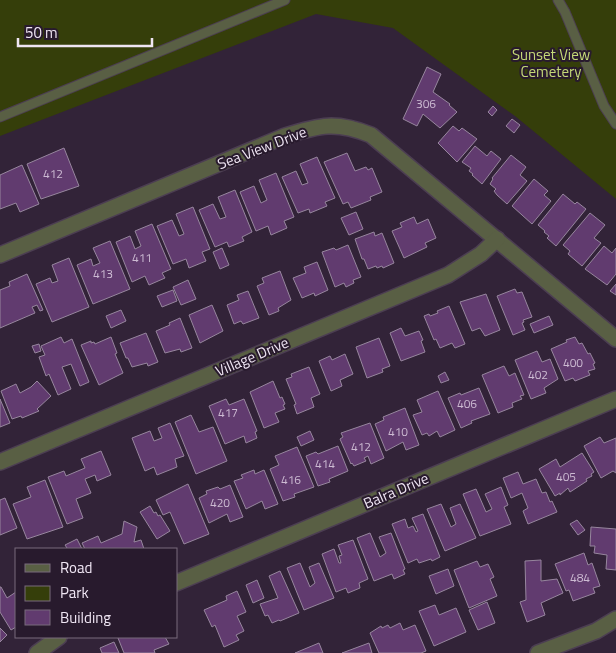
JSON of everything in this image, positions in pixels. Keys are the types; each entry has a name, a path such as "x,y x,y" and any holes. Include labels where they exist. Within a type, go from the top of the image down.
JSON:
{"street":[{"name":"Sea View Drive","path":"0,255 285,136 328,126 351,127 371,135 616,339"},
{"name":"Village Drive","path":"0,462 448,275 481,254 497,239"},
{"name":"Balra Drive","path":"178,582 616,399"},
{"path":"538,653 556,648 596,631 616,619"},
{"path":"37,653 58,638"}],"lane":[{"path":"0,117 284,0"},
{"path":"558,0 565,12 604,106 616,124"}],"green space":[{"name":"Sunset View Cemetery","path":"0,0 616,0 616,199 515,116 393,28 316,14 0,136"}],"building":[{"path":"427,67 441,74 433,92 450,104 457,112 440,128 423,114 417,126 403,119"},
{"path":"493,106 497,110 492,116 488,112"},
{"path":"512,119 520,125 514,133 506,126"},
{"path":"453,126 459,131 462,128 477,139 457,162 438,143"},
{"path":"475,146 487,156 491,151 501,159 482,184 469,171 471,168 462,162"},
{"path":"64,148 79,186 41,199 27,164"},
{"path":"347,153 355,171 366,167 368,170 372,168 382,192 370,197 371,200 351,208 348,202 343,204 324,162"},
{"path":"511,155 526,167 520,175 527,181 507,204 497,195 494,191 496,189 490,184 492,178"},
{"path":"317,157 335,198 325,202 327,206 310,213 309,209 298,213 282,177 296,171 302,185 308,183 300,164"},
{"path":"22,165 39,204 20,212 16,203 0,209 0,175"},
{"path":"276,173 294,217 284,221 287,228 271,235 268,226 256,231 240,192 254,186 261,203 267,200 259,180"},
{"path":"534,179 548,191 544,195 551,201 532,224 512,206"},
{"path":"235,190 252,232 242,237 244,241 229,247 227,242 215,247 199,210 213,204 220,219 226,217 218,197"},
{"path":"563,194 575,204 577,202 586,209 556,246 547,238 549,236 538,225"},
{"path":"193,207 210,249 202,252 206,261 189,268 186,259 173,264 157,226 172,220 179,236 184,234 176,214"},
{"path":"356,212 363,229 349,235 341,218"},
{"path":"590,213 605,225 594,238 601,243 582,266 568,254 570,251 563,245"},
{"path":"414,217 417,224 428,219 436,238 425,243 427,247 404,258 392,231 402,227 400,223"},
{"path":"152,224 171,269 162,273 165,278 149,285 145,276 132,282 116,242 130,236 135,249 141,246 135,231"},
{"path":"374,232 375,236 382,233 394,263 383,268 382,266 377,268 376,266 368,269 364,259 362,259 355,239"},
{"path":"110,241 130,289 93,304 77,265 91,259 93,266 100,263 93,248"},
{"path":"348,245 361,277 353,280 354,283 346,287 344,283 335,287 322,252 334,248 336,250"},
{"path":"604,246 612,253 616,248 616,274 607,285 585,269"},
{"path":"222,248 229,265 220,269 213,252"},
{"path":"69,258 89,307 52,322 36,284 50,278 52,283 58,281 52,265"},
{"path":"317,262 328,290 315,296 314,293 302,298 293,278 306,273 304,267"},
{"path":"280,271 291,300 278,308 279,311 269,315 257,286 264,283 262,278"},
{"path":"27,274 43,310 40,311 37,305 32,307 35,313 0,328 0,290 10,286 9,282"},
{"path":"188,280 196,299 181,305 173,287"},
{"path":"616,284 616,295 610,291"},
{"path":"515,289 517,293 522,292 532,317 523,320 524,322 522,323 525,330 513,335 497,296"},
{"path":"173,290 177,301 162,307 157,296"},
{"path":"248,291 259,318 243,324 241,321 234,324 227,305 239,300 237,295"},
{"path":"486,294 500,330 485,336 480,328 472,331 460,302"},
{"path":"212,305 223,331 200,343 189,315"},
{"path":"449,306 465,344 455,348 452,343 440,348 436,339 434,340 424,316 438,313 437,311"},
{"path":"121,310 126,321 111,328 106,316"},
{"path":"549,316 553,325 534,333 530,324"},
{"path":"180,318 192,348 181,352 180,349 165,353 156,331"},
{"path":"401,328 405,336 419,331 425,352 401,361 390,333"},
{"path":"146,333 158,362 148,366 147,363 132,367 120,343"},
{"path":"61,337 64,343 72,339 89,382 80,386 71,364 62,367 71,389 58,395 49,374 46,376 39,357 45,355 41,346"},
{"path":"111,337 117,353 115,354 123,373 99,385 81,345 91,341 91,343 94,342 95,344"},
{"path":"575,337 579,344 582,343 588,354 590,353 595,363 593,364 595,369 588,371 590,375 575,381 573,378 565,381 551,349"},
{"path":"379,338 390,366 382,369 383,372 367,378 356,347"},
{"path":"39,344 41,351 35,353 32,346"},
{"path":"537,351 542,362 550,359 558,379 544,388 546,393 531,399 515,360"},
{"path":"345,354 353,374 340,380 342,386 331,391 319,361 330,356 332,360"},
{"path":"504,366 509,376 515,373 524,395 520,396 522,399 512,403 513,407 498,413 482,375"},
{"path":"309,367 320,394 311,398 314,407 297,414 294,405 296,404 286,379 292,377 291,374"},
{"path":"445,372 449,380 441,383 438,376"},
{"path":"37,381 51,396 37,409 39,411 22,418 21,416 12,419 1,391 16,384 20,393"},
{"path":"273,381 280,398 282,397 285,404 283,405 285,409 275,413 279,422 264,428 250,392"},
{"path":"479,388 490,414 471,421 472,423 461,428 448,398"},
{"path":"438,391 455,430 440,437 437,431 429,436 427,433 422,435 413,415 422,412 417,400"},
{"path":"0,399 10,423 0,427"},
{"path":"226,399 229,405 244,399 257,431 255,432 257,438 246,443 244,436 225,444 209,406"},
{"path":"405,408 419,445 406,450 403,442 386,451 375,424 384,420 383,417"},
{"path":"191,415 199,432 213,427 227,461 196,474 175,422"},
{"path":"170,423 184,456 175,459 177,467 157,475 154,467 145,471 132,438 150,431 154,441 162,438 158,428"},
{"path":"370,423 384,458 371,464 368,456 364,458 366,461 354,466 351,464 340,439 343,437 341,433"},
{"path":"310,431 314,440 301,446 297,437"},
{"path":"600,437 604,443 616,438 616,473 613,471 601,478 584,446"},
{"path":"338,446 348,471 329,479 330,482 318,486 306,456 316,452 318,454"},
{"path":"297,447 314,487 294,494 295,497 283,501 270,469 279,465 275,456"},
{"path":"101,451 111,475 97,481 95,475 85,479 91,493 76,499 83,518 67,524 48,477 64,471 66,476 85,468 81,459"},
{"path":"582,453 594,472 591,474 592,476 570,492 568,488 560,495 560,493 555,496 539,469 556,459 560,467"},
{"path":"254,470 255,474 264,470 278,504 265,509 262,501 246,509 234,481 243,478 241,475"},
{"path":"518,472 523,484 536,479 542,493 546,492 557,512 528,524 523,511 528,508 522,493 511,498 503,478"},
{"path":"45,480 63,527 27,539 13,504 31,497 27,487"},
{"path":"188,484 209,534 184,544 170,512 163,515 156,500"},
{"path":"230,485 243,517 230,522 227,514 209,523 199,498 207,494 206,491"},
{"path":"501,487 508,505 504,507 511,524 480,536 463,494 476,489 486,512 492,509 485,494"},
{"path":"5,498 17,528 0,535 0,500"},
{"path":"441,504 451,527 456,524 450,508 460,504 476,538 445,551 427,509"},
{"path":"150,506 154,513 156,512 158,516 160,515 170,531 157,539 140,512"},
{"path":"423,514 440,557 432,561 431,559 419,563 417,559 408,563 392,524 405,519 408,528 413,526 416,532 418,531 412,518"},
{"path":"577,520 585,530 578,535 570,524"},
{"path":"124,521 137,527 134,542 141,540 144,548 84,548 82,543 98,536 101,543 122,534"},
{"path":"591,527 616,529 616,570 606,569 607,555 594,553 595,546 590,546"},
{"path":"370,533 380,557 386,553 379,537 391,533 405,569 403,570 405,574 394,579 392,574 374,581 357,538"},
{"path":"77,539 82,548 67,548 65,545"},
{"path":"353,540 368,579 359,583 360,588 348,593 346,588 336,592 322,554 334,549 339,563 341,563 339,556 342,555 338,545"},
{"path":"584,553 588,565 592,563 600,586 593,588 595,593 573,601 569,590 566,591 555,564"},
{"path":"541,560 541,581 557,579 563,593 541,603 545,615 527,622 520,602 526,600 525,561"},
{"path":"477,561 480,567 488,564 494,577 490,579 497,596 469,608 454,570"},
{"path":"300,563 310,587 315,583 309,567 319,563 334,598 304,610 287,568"},
{"path":"448,569 454,586 436,594 429,576"},
{"path":"280,571 299,613 272,623 268,615 265,616 260,604 278,598 269,576"},
{"path":"257,580 264,598 253,603 246,585"},
{"path":"1,587 7,598 15,593 15,628 11,630 0,612"},
{"path":"237,591 246,612 237,616 244,631 236,635 239,640 224,647 215,625 212,627 204,610 227,600 226,596"},
{"path":"487,602 495,623 478,630 469,610"},
{"path":"435,605 439,615 456,608 466,632 434,646 419,611"},
{"path":"400,623 403,630 415,625 426,651 421,653 379,653 370,633 381,626 382,628 388,625 390,628"},
{"path":"0,628 7,635 0,642"},
{"path":"118,638 166,638 169,644 154,650 155,653 124,653"},
{"path":"114,642 119,653 102,653 100,648"},
{"path":"319,643 323,653 295,653"},
{"path":"369,643 372,653 342,653"}]}
